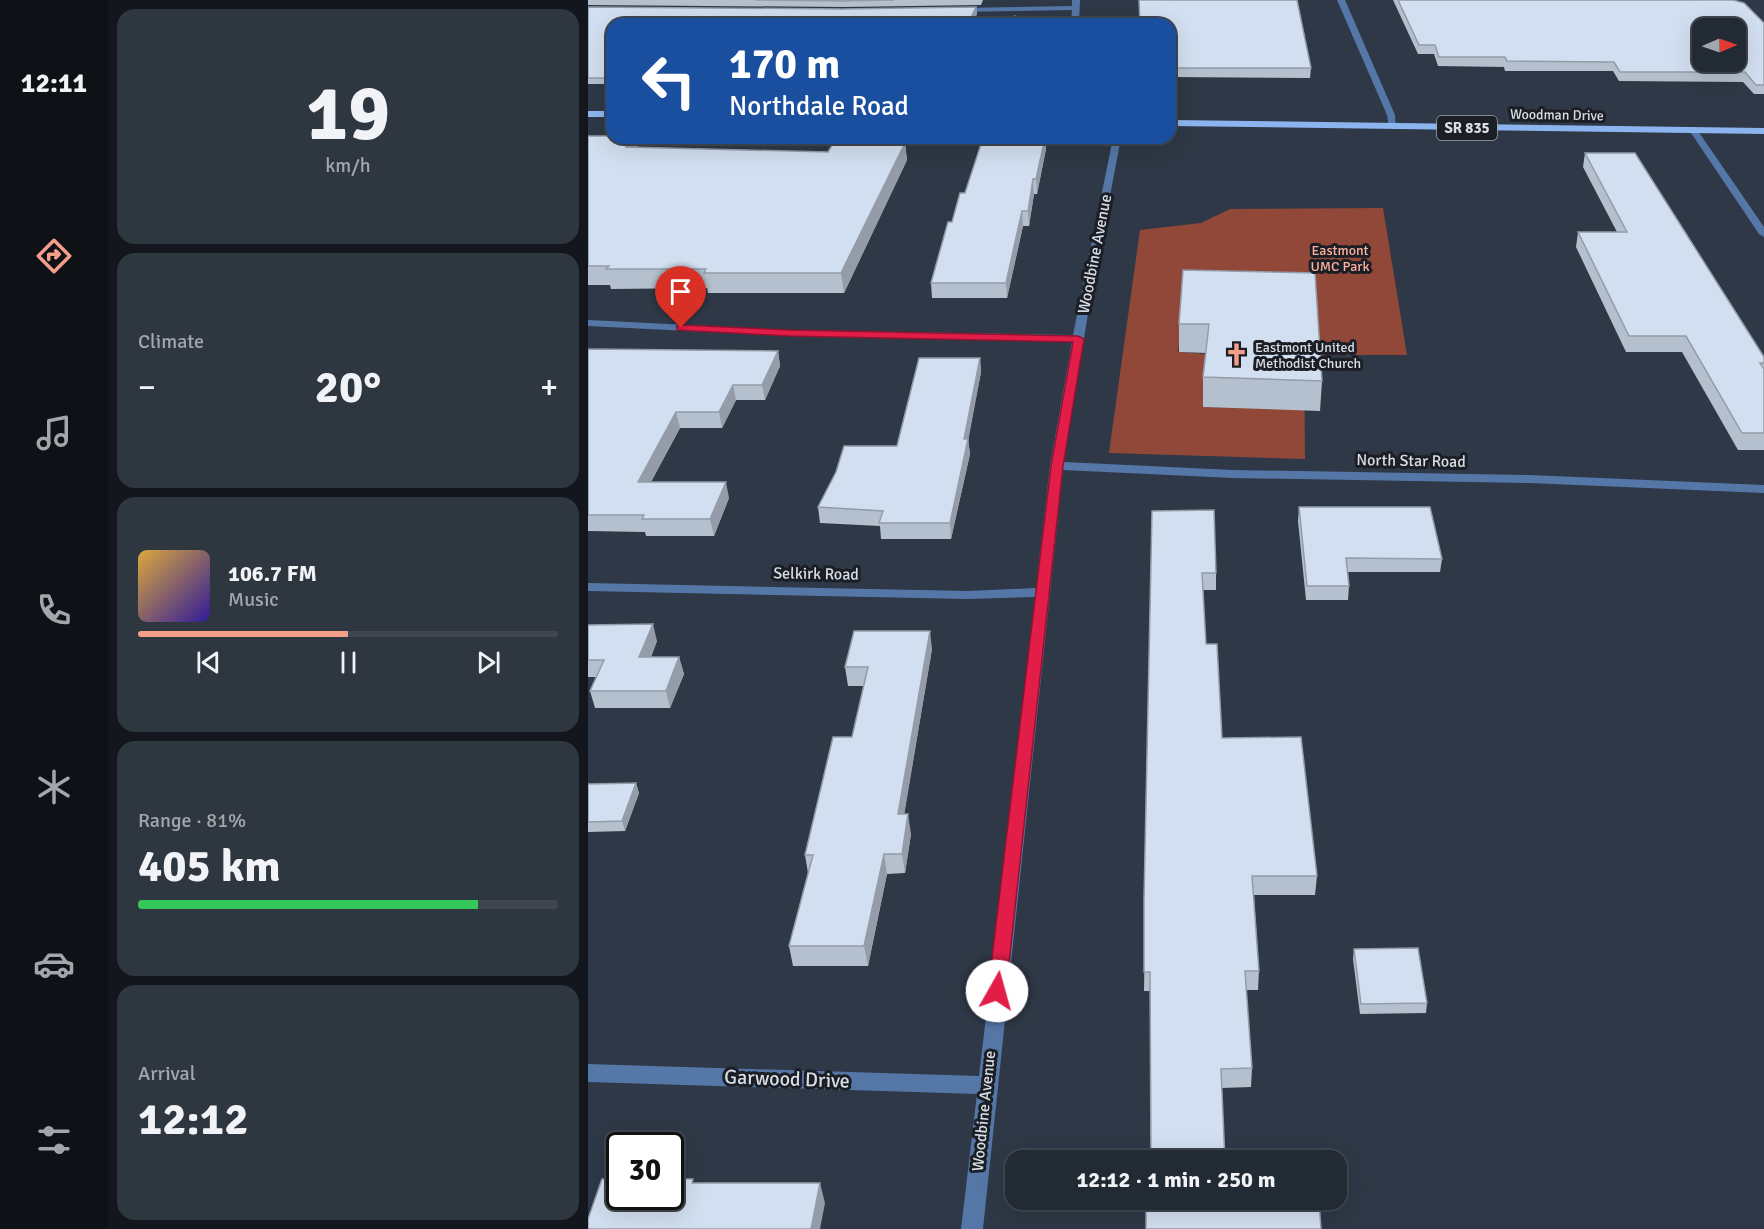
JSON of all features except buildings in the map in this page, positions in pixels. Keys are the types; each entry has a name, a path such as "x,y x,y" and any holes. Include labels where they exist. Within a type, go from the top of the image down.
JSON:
{"main road":[{"path":"588,114 606,114"},
{"name":"Woodman Drive","path":"1176,123 1764,131"}],"street":[{"path":"1341,0 1391,115 1393,127"},
{"path":"944,10 1076,4"},
{"path":"1693,130 1764,234"},
{"name":"Woodbine Avenue","path":"972,1229 986,1085 1057,466 1078,339 1116,144"},
{"path":"588,324 789,333 1078,339"},
{"name":"North Star Road","path":"1057,466 1222,474 1530,479 1764,489"},
{"name":"Selkirk Road","path":"588,586 968,595 1043,592"},
{"name":"Garwood Drive","path":"588,1073 986,1085"}],"green space":[{"name":"Eastmont UMC Park","path":"1383,208 1407,355 1317,355 1181,320 1178,352 1207,354 1203,407 1264,408 1304,355 1305,459 1109,453 1140,230 1201,223 1230,209"}],"place":[{"name":"Eastmont United Methodist Church","path":"1237,355"}],"route":[{"path":"681,328 789,333 1078,339 1057,466 997,991"}]}
